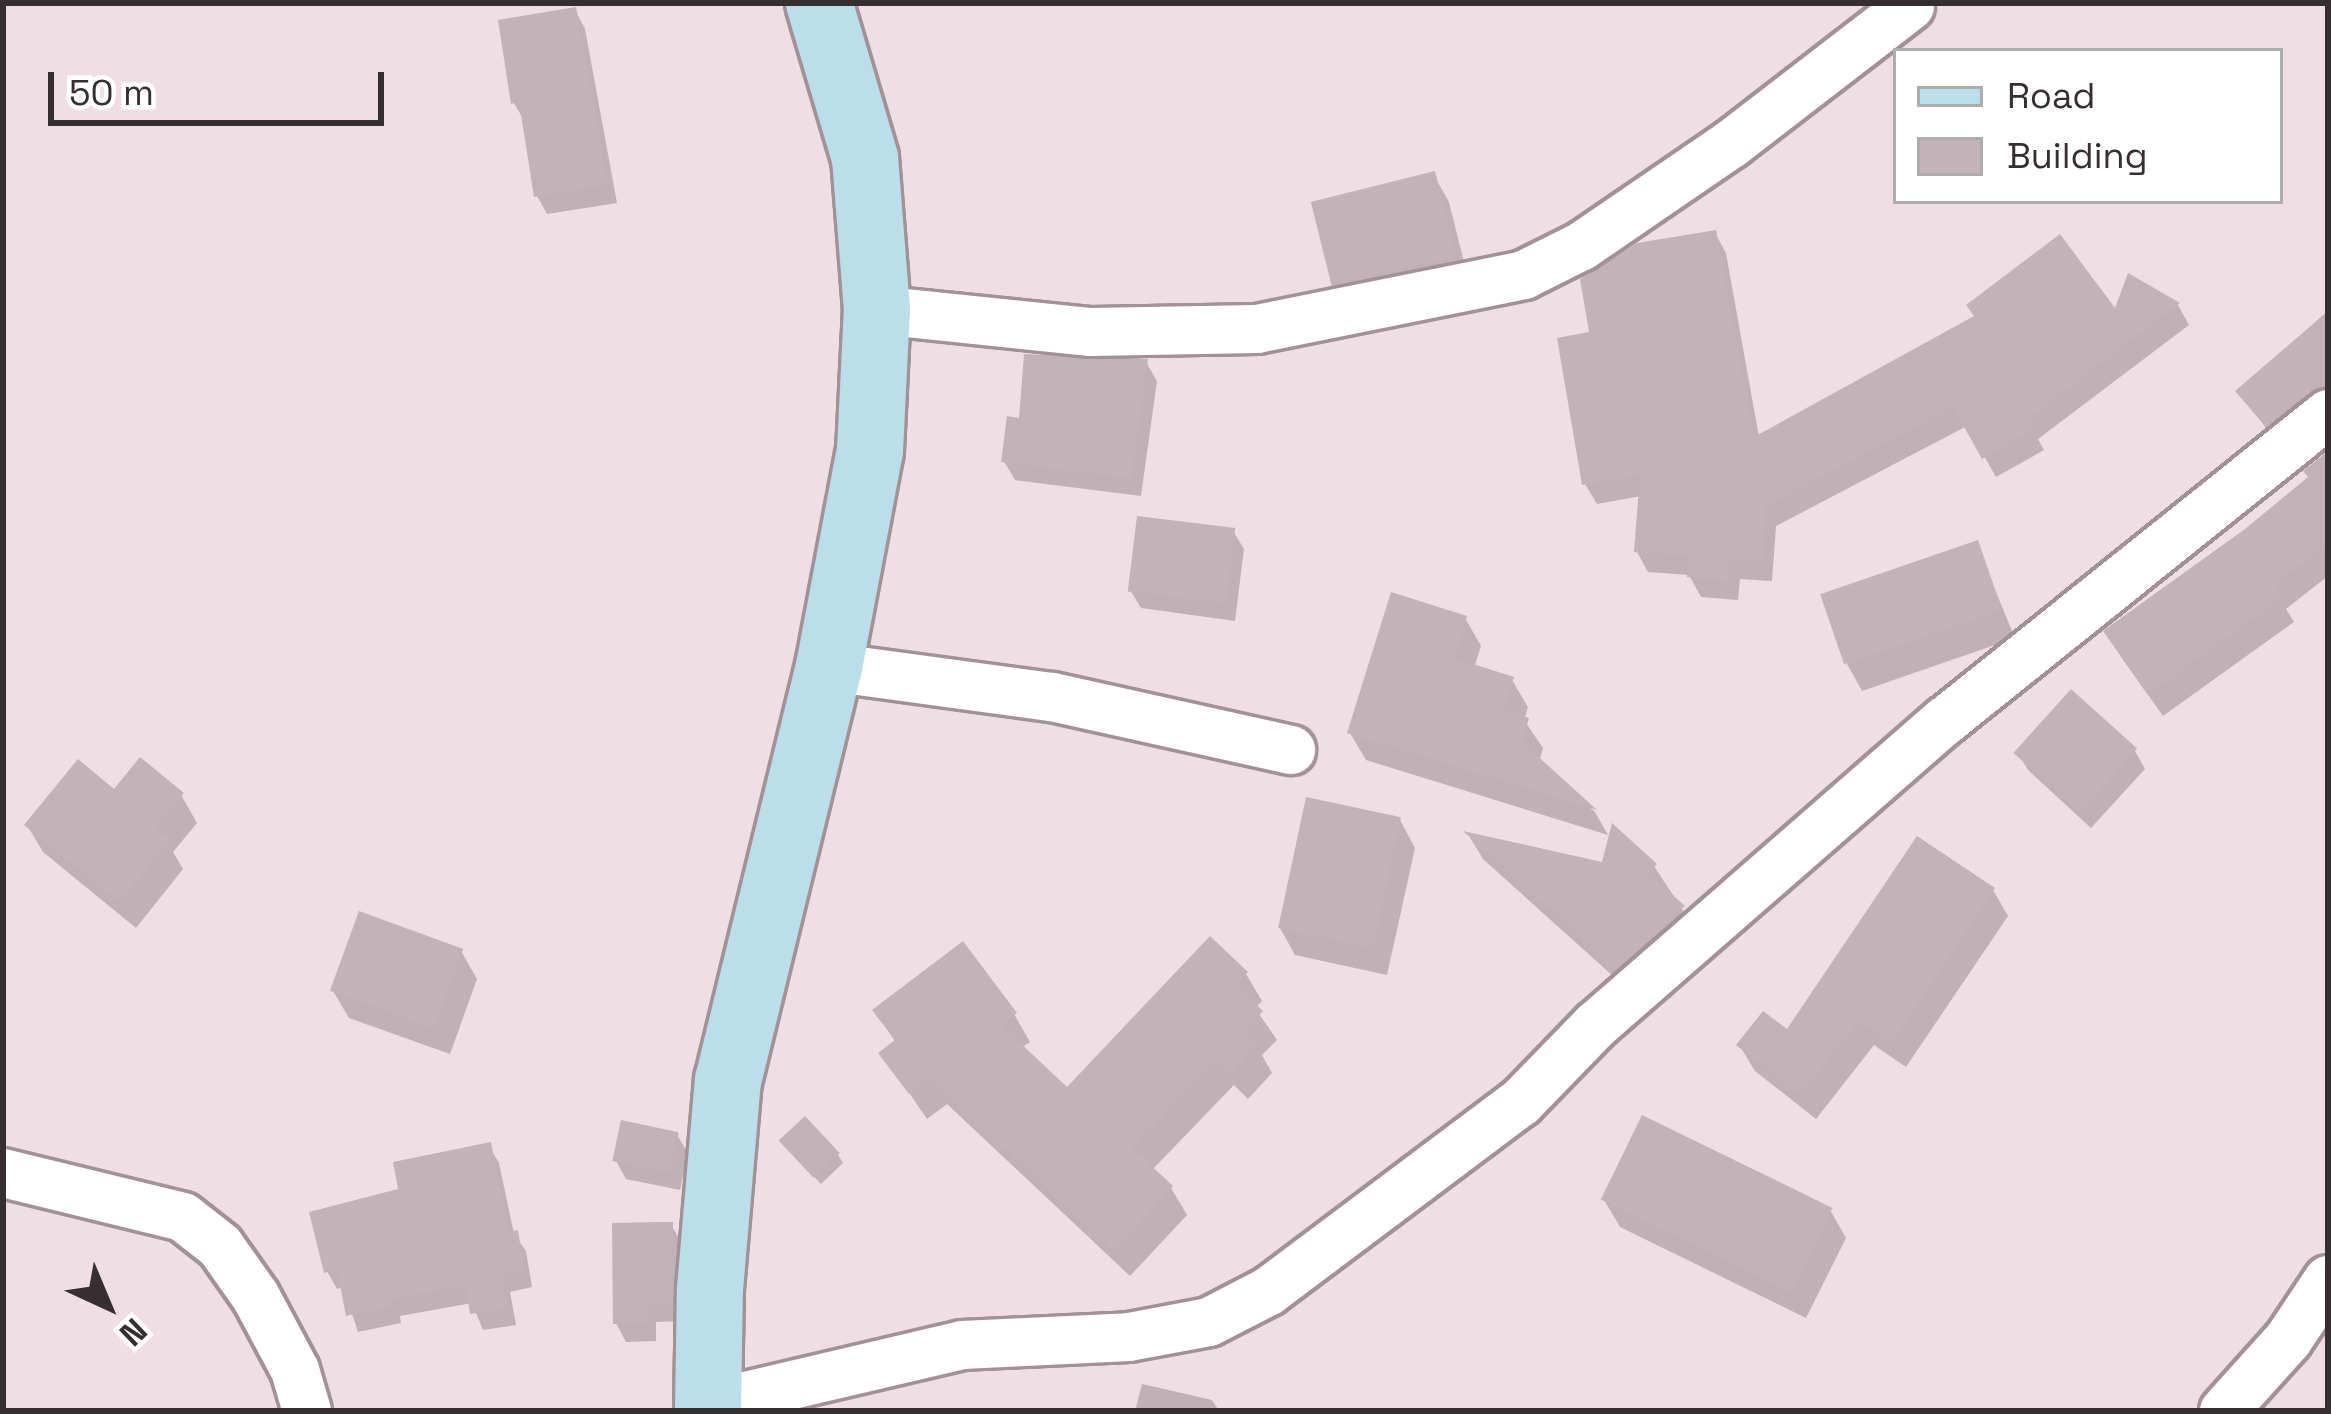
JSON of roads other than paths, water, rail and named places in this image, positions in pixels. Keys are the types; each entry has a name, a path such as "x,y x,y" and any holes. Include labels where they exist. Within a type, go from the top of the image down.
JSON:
{"main road":[{"path":"708,1408 710,1288 728,1081 829,667 870,451 877,310 865,158 833,7"}],"street":[{"path":"877,310 1091,332 1257,329 1524,275 1582,246 1731,144 1910,6"},
{"path":"708,1408 962,1346 1129,1337 1209,1322 1269,1291 1522,1102 1596,1024 1945,721 2328,414"},
{"path":"829,667 1052,697 1291,750"},
{"path":"3,1173 183,1216 220,1246 256,1297 295,1370 307,1411"},
{"path":"2224,1411 2288,1340 2328,1280"}]}
